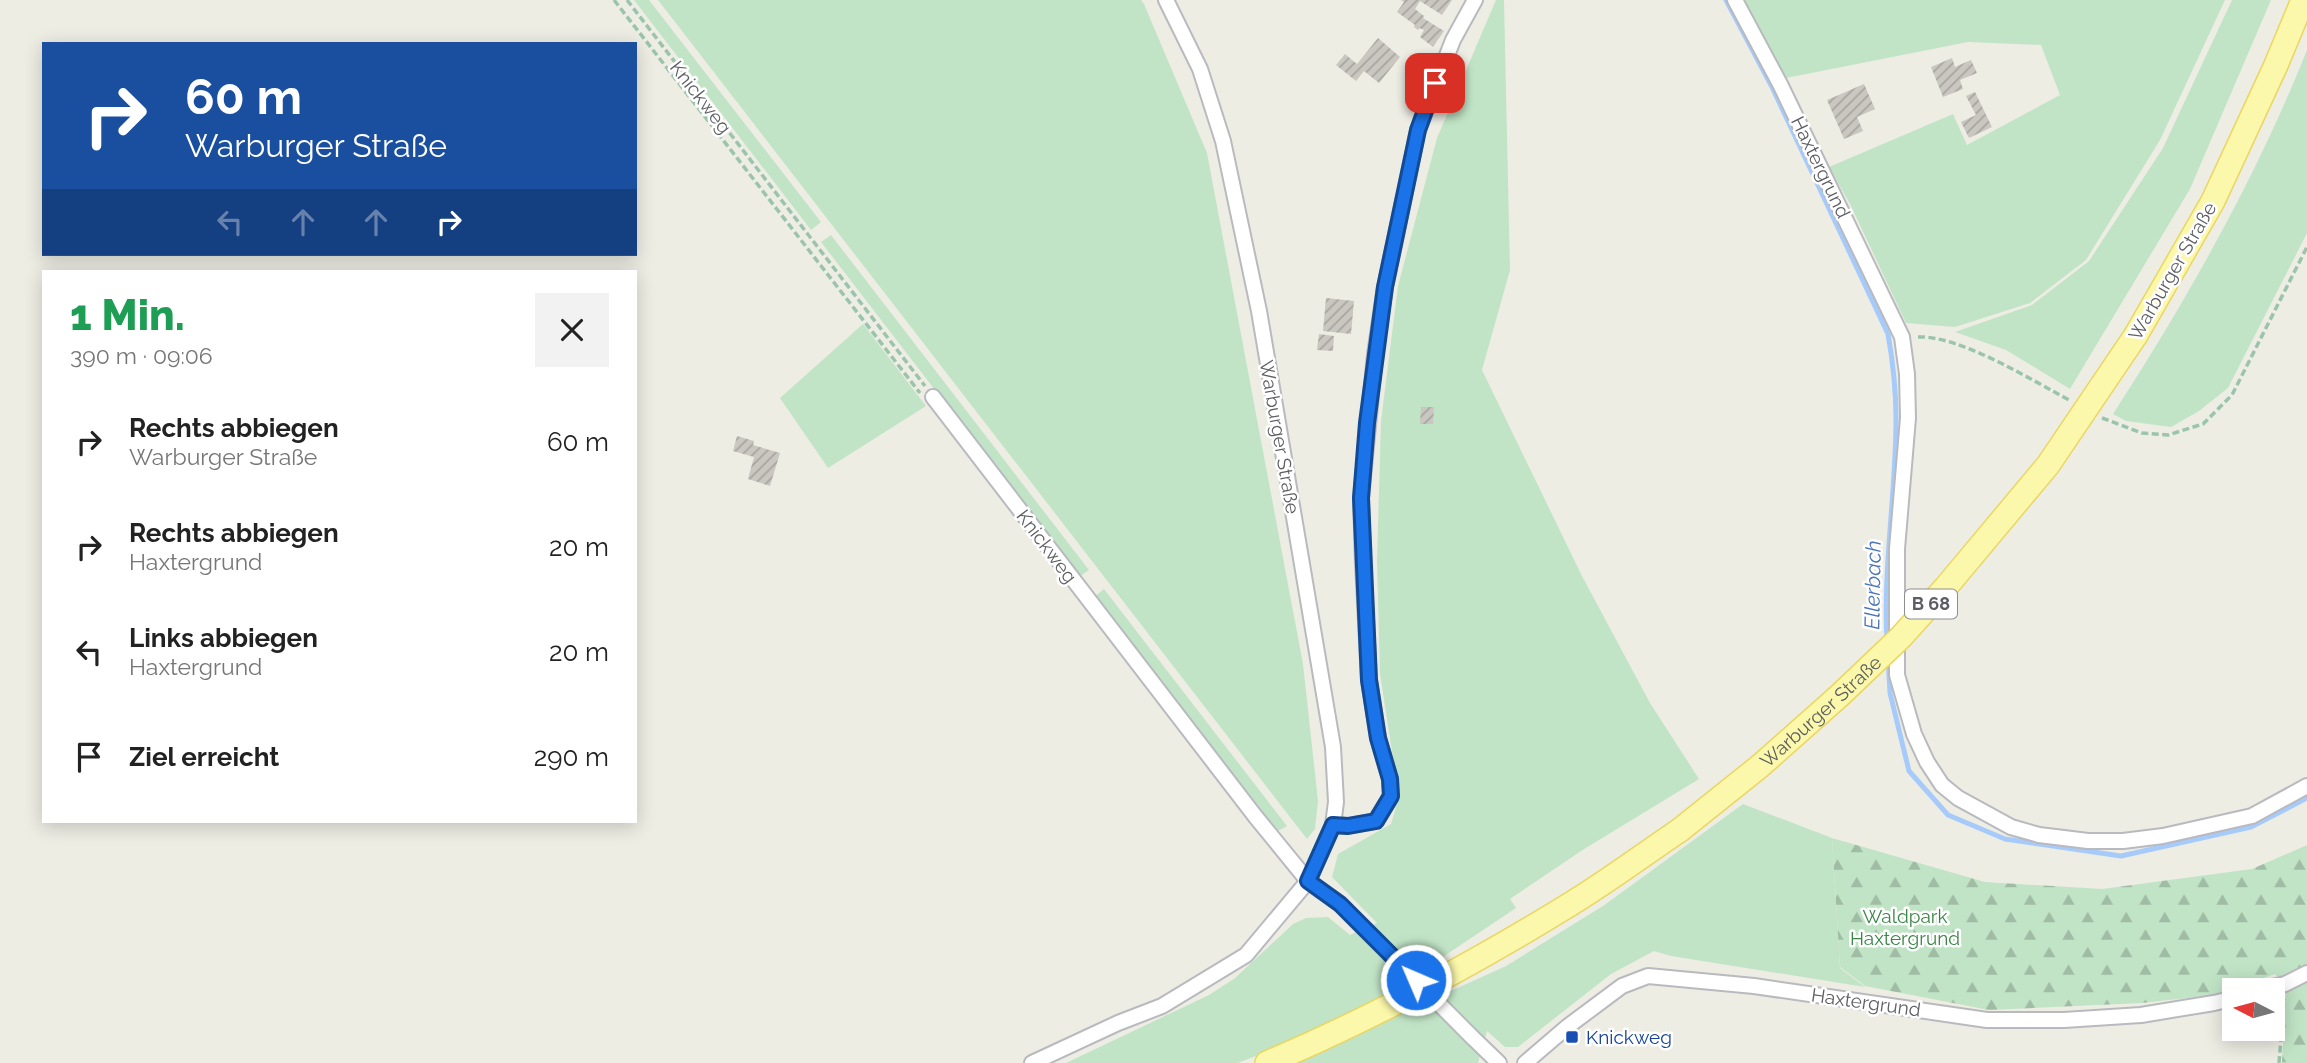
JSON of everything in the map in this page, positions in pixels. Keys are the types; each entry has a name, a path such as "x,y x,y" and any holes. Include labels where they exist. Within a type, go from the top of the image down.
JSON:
{"main road":[{"name":"Warburger Straße","path":"1267,1063 1408,997 1571,904 1680,830 1760,766 1900,637 2048,465 2136,335 2213,201 2303,0"}],"street":[{"name":"Warburger Straße","path":"1032,1063 1162,1006 1246,955 1308,881 1333,825 1336,802 1333,747 1259,311 1223,141 1200,69 1166,0"},
{"path":"1333,825 1348,826 1376,821 1391,796 1390,779 1378,738 1369,680 1361,498 1367,423 1385,287 1418,130 1453,40 1475,0"},
{"name":"Haxtergrund","path":"1735,0 1780,84 1902,337 1909,418 1897,549 1896,675 1914,734 1942,785 1958,799 2011,827 2039,835 2088,841 2123,841 2163,836 2252,816 2307,786"},
{"name":"Knickweg","path":"933,397 1308,881 1340,904 1499,1063"},
{"path":"2286,984 2307,973"},
{"name":"Haxtergrund","path":"1525,1063 1622,986 1648,976 1742,985 1987,1020 2064,1020 2141,1014 2222,1001"}],"path":[{"name":"Knickweg","path":"626,0 933,397"},
{"path":"2279,1063 2281,1041"}],"green space":[{"path":"634,0 649,0 821,222 811,230"},
{"path":"658,0 1141,0 1207,153 1303,664 1318,801 1315,829 1307,839"},
{"path":"1496,0 1504,0 1510,270 1482,370 1582,576 1650,703 1699,779 1581,851 1510,899 1516,908 1401,985 1301,1038 1238,1063 1066,1063 1209,995 1235,978 1293,924 1306,918 1328,917 1350,935 1377,923 1332,877 1338,854 1391,824 1399,797 1380,674 1377,561 1381,421 1398,286 1437,138"},
{"path":"1744,0 2225,0 2160,140 2086,260 2030,303 1955,327 1906,323 1850,204 1829,167 1953,114 1967,145 2060,95 2041,45 1968,42 1786,78"},
{"path":"2232,0 2271,0 2190,189 2070,389 2006,350 1955,332 2032,305 2089,261 2163,148"},
{"path":"2307,50 2307,233 2228,388 2199,411 2171,427 2126,421 2113,414 2194,282 2243,191"},
{"path":"831,235 1089,570 1079,577 821,242"},
{"path":"863,324 926,406 828,468 780,398"},
{"path":"1104,589 1287,826 1278,831 1094,597"},
{"path":"1743,804 1832,838 1840,968 1865,987 1654,951 1611,974 1518,1047 1505,1047 1487,1031 1478,1063 1292,1063 1506,966 1603,906"},
{"name":"Waldpark Haxtergrund","path":"1832,838 1985,882 2102,889 2252,869 2307,845 2307,1063 2282,1063 2283,1041 2286,1041 2286,978 2279,978 2275,974 2263,978 2222,978 2222,992 2214,995 2142,1003 1989,1010 1865,986 1840,967"}],"building":[{"path":"1401,0 1452,0 1442,15 1420,1 1415,9 1423,18 1444,31 1433,47 1420,37 1424,30 1418,30 1397,12 1404,2"},
{"path":"1378,38 1400,57 1379,83 1364,71 1356,81 1336,65 1345,54 1357,64"},
{"path":"1952,58 1955,67 1971,60 1977,73 1960,80 1963,89 1943,97 1931,67"},
{"path":"1864,84 1875,109 1857,117 1863,131 1844,139 1827,100"},
{"path":"1975,92 1992,127 1969,138 1961,122 1976,115 1966,96"},
{"path":"1326,298 1354,301 1351,334 1323,331"},
{"path":"1319,334 1334,336 1333,351 1317,350"},
{"path":"1421,407 1434,407 1433,424 1420,424"},
{"path":"737,436 754,441 753,445 780,453 770,486 748,479 754,457 733,451"}],"waterway":[{"name":"Ellerbach","path":"1726,0 1772,87 1888,334 1896,420 1887,586 1887,641"},
{"name":"Ellerbach","path":"1888,658 1890,693 1909,771 1948,815 2005,839 2121,856 2251,827 2307,798"}],"place":[{"name":"Knickweg","path":"1572,1037"}],"route":[{"path":"1416,980 1340,904 1308,881 1333,825 1348,826 1376,821 1391,796 1390,779 1378,738 1369,680 1361,498 1367,423 1385,287 1418,130 1435,83"}]}
